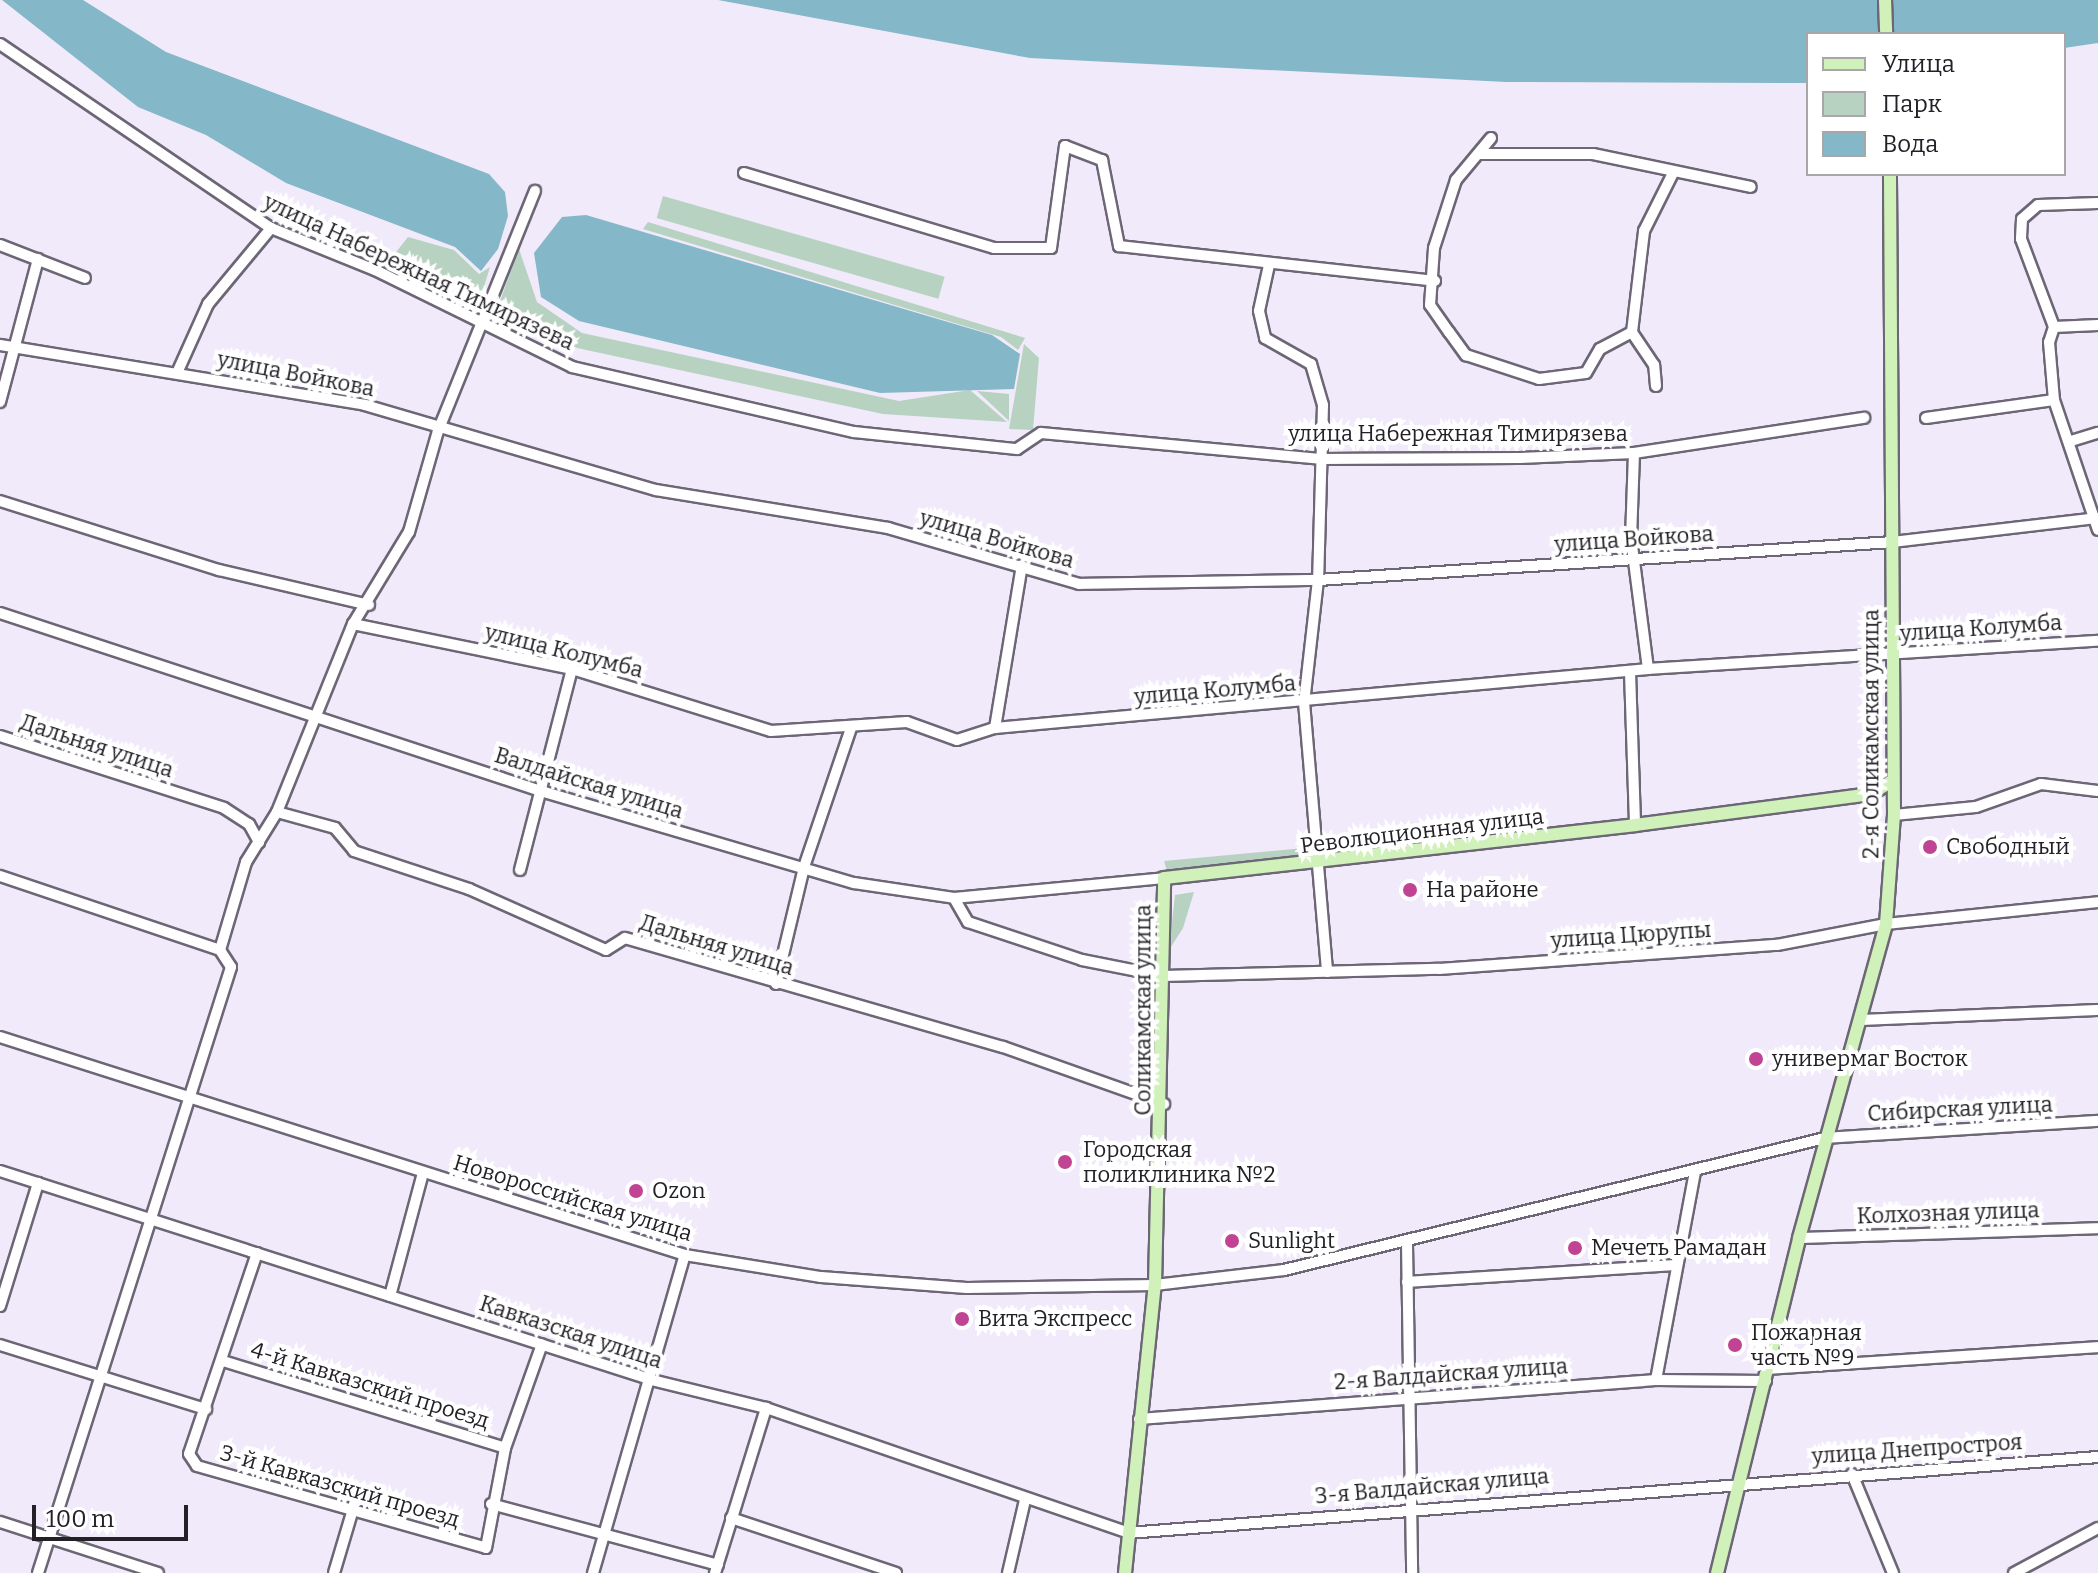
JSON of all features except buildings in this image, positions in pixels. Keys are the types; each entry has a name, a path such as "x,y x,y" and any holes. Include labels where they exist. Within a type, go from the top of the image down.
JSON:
{"main road":[{"path":"1885,0 1886,32"},
{"name":"2-я Соликамская улица","path":"1717,1573 1825,1138 1886,924 1894,815 1890,782 1893,542 1890,176"},
{"name":"Революционная улица","path":"1164,878 1315,864 1871,794 1890,782"},
{"name":"Соликамская улица","path":"1125,1573 1155,1285 1164,1104 1164,878"}],"street":[{"name":"улица Набережная Тимирязева","path":"0,44 271,228 483,320 572,367 854,432 1017,449 1041,433 1323,459 1634,453 1864,418"},
{"path":"1491,138 1456,180 1434,248 1435,281 1430,305 1466,355 1539,379 1586,373 1600,349 1632,332"},
{"path":"744,173 994,248 1051,248 1065,146 1102,160 1119,246 1435,281"},
{"path":"1478,154 1593,154 1751,187"},
{"path":"1656,386 1654,365 1632,332 1644,231 1673,173"},
{"path":"220,950 246,862 277,812 311,716 353,624 369,605 409,532 438,431 535,191"},
{"path":"2098,203 2038,205 2022,219 2021,239 2054,327 2049,342 2054,400 2098,522"},
{"path":"177,373 208,304 271,228"},
{"path":"0,245 85,278"},
{"path":"0,402 6,345 38,259"},
{"path":"1269,265 1259,311 1265,338 1311,364 1323,405 1318,580 1304,702 1315,864 1327,972"},
{"path":"2054,327 2098,325"},
{"name":"улица Войкова","path":"6,345 365,405 438,431 656,490 888,528 1079,584 1318,580 1893,542 2098,522"},
{"path":"1926,418 2054,400"},
{"path":"2071,441 2098,433"},
{"path":"1634,453 1637,559 1648,669"},
{"path":"0,501 219,570 369,605"},
{"path":"995,728 1022,565"},
{"name":"Валдайская улица","path":"0,613 541,791 854,883 954,898"},
{"name":"улица Колумба","path":"353,624 572,669 771,731 907,722 957,740 995,728 1648,669 2098,641"},
{"path":"520,870 572,669"},
{"path":"1630,672 1635,825"},
{"path":"776,984 804,867 851,728"},
{"name":"Дальняя улица","path":"0,736 224,808 249,824 259,842"},
{"path":"1894,815 1976,807 2041,784 2098,791"},
{"name":"Дальняя улица","path":"277,812 335,828 354,851 469,889 606,950 625,938 1003,1047 1164,1104"},
{"path":"0,876 220,950 231,967 192,1098 38,1573"},
{"name":"Революционная улица","path":"954,898 1164,878"},
{"path":"954,898 968,922 1082,960 1163,976"},
{"name":"улица Цюрупы","path":"1163,976 1327,972 1777,945 1886,924 2098,902"},
{"path":"1860,1020 2098,1010"},
{"name":"Новороссийская улица","path":"0,1037 685,1255 821,1277 967,1288 1155,1285 1284,1270 1407,1244"},
{"name":"Сибирская улица","path":"1407,1244 1825,1138 2098,1121"},
{"name":"Кавказская улица","path":"0,1171 652,1380 766,1408 1025,1500 1128,1533"},
{"path":"1656,1380 1674,1265 1695,1171"},
{"path":"390,1296 423,1173"},
{"path":"0,1306 2,1289 38,1183"},
{"name":"Колхозная улица","path":"1799,1238 2098,1228"},
{"path":"1407,1244 1408,1507 1412,1573"},
{"name":"3-й Кавказский проезд","path":"257,1253 223,1361 189,1454 197,1466 354,1506 486,1548 491,1504 505,1448 542,1344"},
{"path":"593,1573 652,1380 685,1255"},
{"path":"1407,1282 1674,1265"},
{"path":"0,1345 206,1409"},
{"name":"2-я Валдайская улица","path":"1139,1419 1407,1396 1767,1375 2098,1347"},
{"name":"4-й Кавказский проезд","path":"223,1361 505,1448"},
{"path":"491,1504 716,1569 766,1408"},
{"name":"улица Днепростроя","path":"1740,1484 2098,1457"},
{"path":"1852,1474 1893,1573"},
{"name":"3-я Валдайская улица","path":"1128,1533 1408,1507 1740,1484"},
{"path":"1008,1573 1025,1500"},
{"path":"334,1573 354,1506"},
{"path":"731,1518 896,1573"},
{"path":"0,1522 158,1573"},
{"path":"2014,1573 2098,1528"}],"green space":[{"path":"663,196 945,277 938,299 657,218"},
{"path":"648,222 1025,338 1018,350 1001,337 643,229"},
{"path":"408,237 454,250 479,274 490,267 480,300 385,266"},
{"path":"519,249 537,302 582,333 899,401 970,390 1007,422 883,414 577,348 497,309"},
{"path":"1024,344 1039,358 1033,430 1009,429"},
{"path":"977,391 1009,394 1009,421"},
{"path":"1304,848 1304,856 1167,871 1164,861"},
{"path":"1194,892 1183,928 1169,950 1175,895"}],"water":[{"path":"2,0 83,0 166,52 489,174 505,192 508,216 498,249 481,271 455,247 286,183 206,135 138,107"},
{"path":"718,0 2098,0 2098,43 2066,48 2066,32 1806,32 1806,83 1506,82 1030,58"},
{"path":"586,215 992,335 1020,354 1014,389 880,393 579,321 541,297 534,253 562,217"}],"place":[{"name":"Свободный","path":"1930,847"},
{"name":"На районе","path":"1410,890"},
{"name":"универмаг Восток","path":"1756,1059"},
{"name":"Городская поликлиника №2","path":"1065,1162"},
{"name":"Ozon","path":"636,1191"},
{"name":"Sunlight","path":"1232,1241"},
{"name":"Мечеть Рамадан","path":"1575,1248"},
{"name":"Вита Экспресс","path":"962,1319"},
{"name":"Пожарная часть №9","path":"1735,1345"}]}
